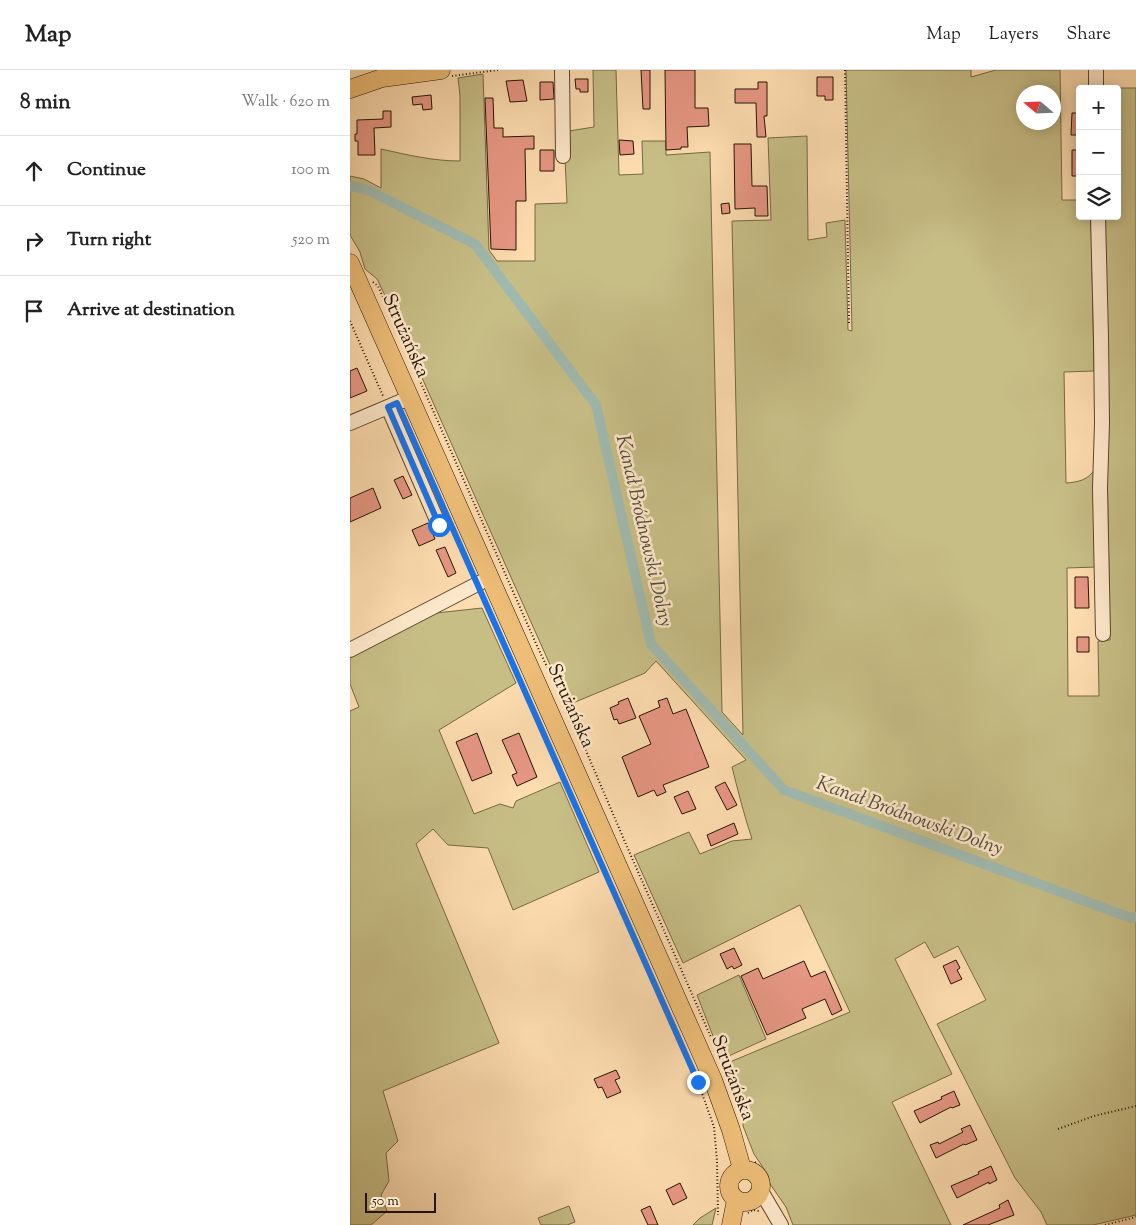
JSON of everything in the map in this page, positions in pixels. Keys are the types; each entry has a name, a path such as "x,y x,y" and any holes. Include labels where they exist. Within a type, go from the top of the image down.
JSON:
{"main road":[{"path":"350,88 382,78 446,73"},
{"name":"Strużańska","path":"350,263 713,1080 731,1130 748,1166"},
{"path":"748,1166 757,1174 764,1188 753,1200 742,1202 736,1200 728,1188 734,1173 748,1166"},
{"path":"725,1223 736,1200"}],"street":[{"path":"562,70 563,156"},
{"path":"1096,70 1096,85"},
{"path":"1098,220 1102,356 1100,488 1103,634"},
{"path":"350,423 409,398"},
{"path":"388,407 439,525"},
{"path":"350,650 489,578"},
{"path":"764,1188 781,1225"}],"path":[{"path":"446,73 498,70"},
{"path":"845,70 849,323"},
{"path":"371,280 378,286 538,648 575,725 740,1103 740,1120"},
{"path":"350,322 388,407"},
{"path":"630,929 698,1082 714,1127 725,1223"},
{"path":"1058,1129 1094,1116 1136,1106"},
{"path":"748,1166 764,1175 764,1188"},
{"path":"746,1215 753,1210 761,1212"},
{"path":"1105,1225 1136,1217"}],"shaded area":[{"path":"593,70 616,70 619,175 643,174 642,141 666,141 666,155 710,152 722,712 743,735 732,221 771,220 768,138 807,136 808,240 827,237 826,223 845,220 848,330 852,331 846,70 971,70 971,77 996,70 1060,70 1060,85 1016,85 1016,130 1061,130 1062,200 1076,200 1076,220 1091,220 1094,371 1064,372 1066,483 1083,480 1095,469 1097,567 1067,568 1068,696 1099,696 1098,641 1110,640 1103,220 1121,220 1121,88 1136,88 1136,1215 1093,1225 1047,1225 1041,1212 1015,1178 937,1024 986,1000 958,946 934,958 925,942 895,959 952,1074 892,1102 951,1225 793,1225 786,1207 770,1184 768,1175 754,1154 743,1126 743,1102 725,1064 850,1012 800,905 683,963 634,855 689,832 700,854 732,841 752,839 732,767 746,760 656,661 645,673 568,705 390,306 377,279 365,269 360,252 350,235 350,176 364,179 381,188 381,149 430,159 460,161 460,96 458,78 483,74 489,250 497,261 535,261 535,204 567,203 565,158 569,131 594,127"},
{"path":"482,608 516,683 439,730 474,814 500,804 513,808 516,801 560,782 599,872 513,910 488,848 448,845 433,829 416,844 499,1043 383,1091 398,1141 386,1153 389,1181 381,1195 387,1211 371,1225 350,1225 350,711 359,707 350,684 350,656 436,613"},
{"path":"739,975 766,1039 722,1059 697,995"},
{"path":"569,1206 575,1222 567,1225 541,1225 538,1218"},
{"path":"716,1208 712,1225 693,1225 700,1218"}],"building":[{"path":"641,70 650,70 650,109 643,109"},
{"path":"665,70 695,70 695,108 708,108 709,126 687,127 688,147 681,147 681,149 666,150"},
{"path":"817,77 833,77 833,100 825,100 825,96 817,96"},
{"path":"575,79 588,79 588,92 580,92 580,89 576,89"},
{"path":"523,80 527,101 510,102 506,81"},
{"path":"540,82 553,82 554,99 540,100"},
{"path":"758,82 767,82 767,116 764,116 766,137 757,137 756,103 735,103 735,89 758,89"},
{"path":"431,95 432,109 423,110 422,104 413,105 412,97"},
{"path":"485,98 493,98 494,128 503,128 503,137 534,136 534,149 525,149 526,201 516,201 516,250 491,249"},
{"path":"383,111 391,111 391,127 374,128 375,155 358,155 358,141 355,141 357,120 383,119"},
{"path":"1072,113 1076,113 1076,135 1071,135"},
{"path":"619,140 633,141 634,154 620,155"},
{"path":"734,144 751,144 752,186 767,186 768,216 755,216 755,208 735,209"},
{"path":"540,150 554,150 554,171 540,171"},
{"path":"1072,150 1076,150 1076,176 1072,176"},
{"path":"729,203 730,213 722,214 721,204"},
{"path":"357,368 367,391 350,398 350,371"},
{"path":"403,476 412,495 403,499 394,480"},
{"path":"373,488 381,508 350,522 350,498"},
{"path":"428,523 435,539 419,546 412,530"},
{"path":"445,547 456,573 448,577 436,550"},
{"path":"1075,577 1088,577 1089,608 1075,608"},
{"path":"1077,637 1089,637 1089,652 1077,652"},
{"path":"628,698 636,718 619,724 617,719 614,720 610,708"},
{"path":"667,698 673,714 686,709 709,767 663,785 666,792 657,796 654,790 638,797 622,757 651,744 639,716 660,707 658,701"},
{"path":"477,733 492,773 472,781 456,742"},
{"path":"519,733 537,777 517,786 512,775 517,773 502,740"},
{"path":"725,782 737,805 727,810 715,787"},
{"path":"688,791 696,809 682,814 674,797"},
{"path":"734,823 738,834 711,846 707,835"},
{"path":"734,948 742,965 734,969 732,966 727,969 720,954"},
{"path":"956,960 960,968 957,970 962,979 951,984 943,966"},
{"path":"804,961 811,977 825,971 842,1010 832,1015 825,999 802,1009 806,1018 767,1035 741,976 758,968 763,979"},
{"path":"616,1070 620,1078 615,1080 621,1092 607,1098 602,1087 598,1088 594,1079"},
{"path":"954,1091 960,1105 951,1107 920,1123 914,1111 942,1099 941,1097"},
{"path":"970,1125 977,1140 964,1144 936,1158 930,1145 938,1142 939,1144 963,1132 961,1129"},
{"path":"991,1166 997,1180 957,1198 951,1186 979,1174 978,1172"},
{"path":"680,1183 687,1198 673,1205 666,1190"},
{"path":"1008,1200 1014,1215 988,1225 963,1225 1000,1208 999,1205"},
{"path":"650,1206 658,1225 648,1225 641,1210"}],"waterway":[{"name":"Kanał Bródnowski Dolny","path":"350,186 368,190 475,244 596,405 651,644 784,790 1131,918 1136,917"}],"route":[{"path":"439,525 388,407 397,403 698,1082"}]}
